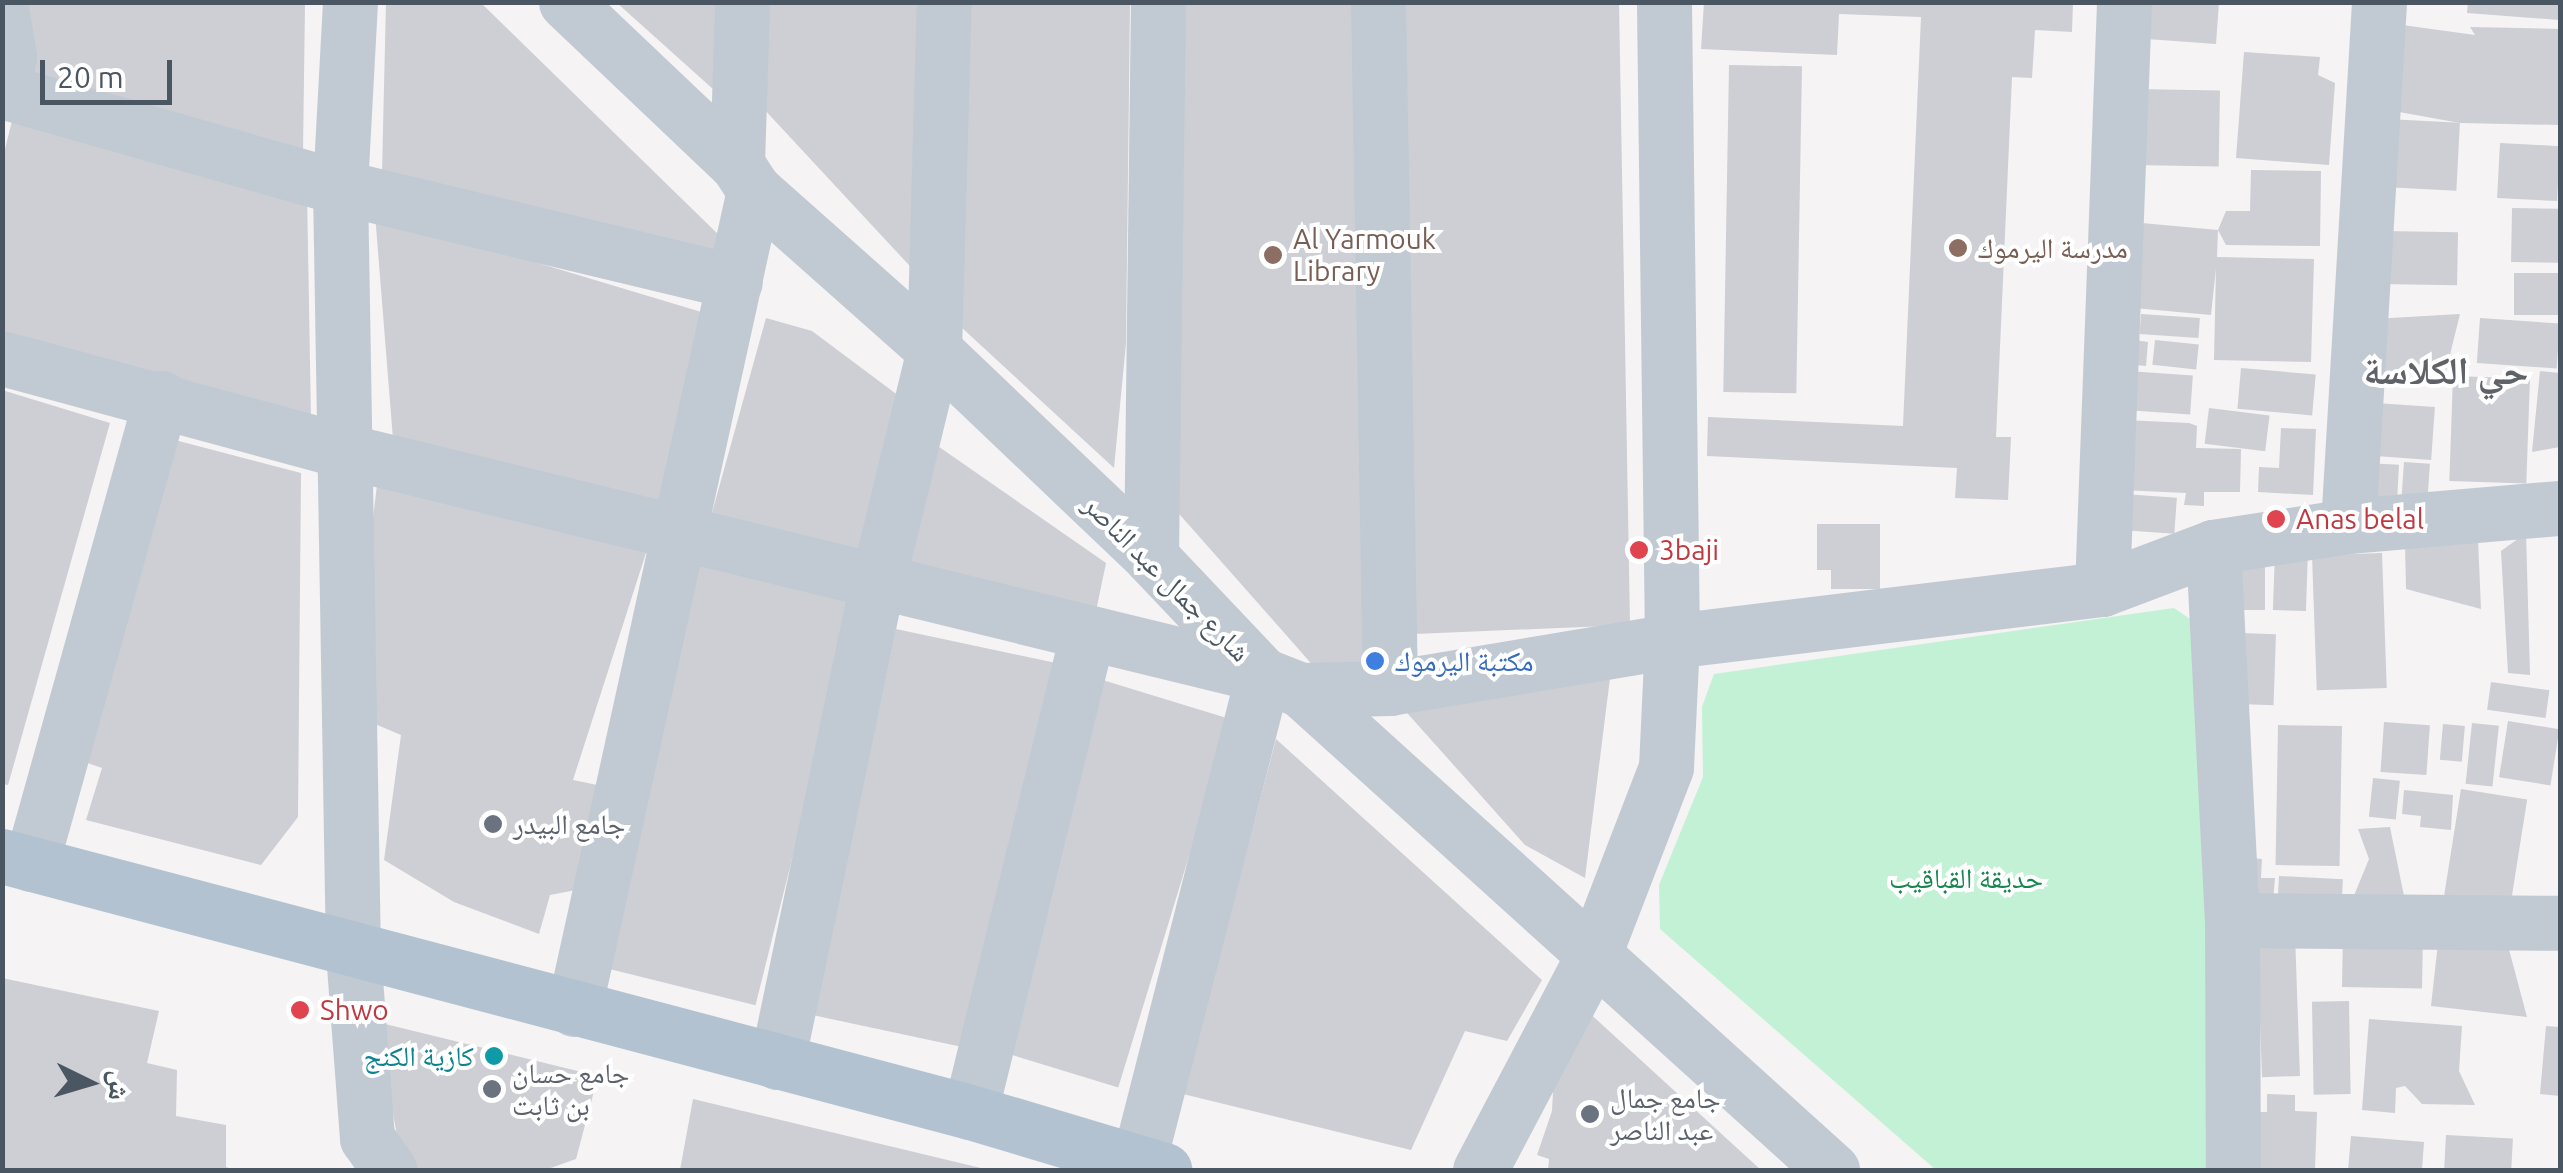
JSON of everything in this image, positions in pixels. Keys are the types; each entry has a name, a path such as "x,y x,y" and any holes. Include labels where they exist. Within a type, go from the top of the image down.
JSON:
{"main road":[{"path":"17,860 353,952 970,1112 1151,1167"}],"street":[{"path":"350,2 340,187 353,952 367,1138 388,1170"},
{"name":"شارع جمال عبد الناصر","path":"566,2 745,177 934,350 1282,683 1594,954 1832,1170"},
{"path":"574,1009 735,282 745,177 742,2"},
{"path":"777,1062 877,584 934,350 944,2"},
{"path":"1152,557 1158,2"},
{"path":"1378,2 1390,688"},
{"path":"1480,1170 1594,954 1666,768 1672,641 1664,2"},
{"path":"2102,589 2124,2"},
{"path":"2348,526 2378,2"},
{"path":"2,14 9,56 3,92 340,187 735,282"},
{"path":"2,358 161,398 345,451 1282,683 1390,688 1672,641 2102,589 2213,547 2348,526 2560,508"},
{"path":"17,860 161,398"},
{"path":"2213,547 2232,920 2233,1170"},
{"path":"970,1112 1087,636"},
{"path":"1151,1167 1282,683"},
{"path":"2232,920 2560,923"}],"green space":[{"name":"حديقة القباقيب","path":"2174,608 2203,628 2207,1170 1936,1170 1660,929 1659,885 1703,777 1702,707 1714,674"}],"building":[{"path":"21,2 305,2 303,152 28,79"},
{"path":"386,2 480,2 724,240 720,262 382,173"},
{"path":"616,2 723,2 724,99"},
{"path":"764,2 924,2 921,278 762,107"},
{"path":"965,2 1130,2 1126,343 1114,468 961,327"},
{"name":"Al Yarmouk Library","path":"1178,2 1364,2 1378,672 1324,678 1173,507"},
{"path":"1406,2 1619,2 1630,625 1415,634 1402,282"},
{"name":"مدرسة اليرموك","path":"1704,2 2073,2 2072,32 2035,30 2032,78 2012,77 1996,437 2011,437 2008,500 1955,498 1957,468 1707,456 1708,417 1903,426 1921,17 1839,14 1837,55 1701,49"},
{"path":"2136,2 2219,2 2216,44 2133,38"},
{"path":"2468,2 2560,2 2560,20 2467,13"},
{"path":"2388,23 2475,35 2470,27 2560,29 2560,125 2460,123 2377,108"},
{"path":"2244,52 2320,57 2318,75 2335,83 2329,165 2236,158"},
{"path":"1729,65 1802,66 1796,393 1723,392"},
{"path":"2135,89 2220,90 2219,166 2134,165"},
{"path":"14,113 307,191 311,421 2,330 2,161"},
{"path":"2387,119 2460,123 2456,191 2383,187"},
{"path":"2500,143 2560,146 2557,201 2497,198"},
{"path":"2251,170 2321,171 2320,246 2226,245 2218,230 2226,211 2250,211"},
{"path":"2512,208 2560,209 2559,263 2511,262"},
{"path":"375,214 708,314 670,508 393,439"},
{"path":"2131,222 2218,230 2217,257 2314,259 2311,362 2214,360 2216,268 2211,315 2123,307"},
{"path":"2383,231 2458,232 2457,285 2382,284"},
{"path":"2514,273 2560,273 2560,315 2514,315"},
{"path":"2141,314 2200,318 2198,338 2140,334"},
{"path":"2460,314 2446,371 2377,375 2373,319"},
{"path":"766,318 812,331 907,402 868,561 710,520"},
{"path":"2480,318 2560,324 2557,368 2477,363"},
{"path":"2134,340 2148,342 2146,366 2115,363"},
{"path":"2155,340 2199,345 2196,369 2152,365"},
{"path":"2241,368 2316,375 2312,415 2237,409"},
{"path":"2128,371 2193,376 2190,414 2125,410"},
{"path":"2540,371 2560,373 2560,447 2532,452"},
{"path":"2453,376 2530,379 2526,484 2449,481"},
{"path":"2,390 110,423 8,785 2,784"},
{"path":"2376,403 2435,407 2431,460 2372,456"},
{"path":"2209,408 2270,415 2265,451 2205,444"},
{"path":"2124,420 2189,423 2197,426 2196,448 2241,449 2240,492 2204,492 2204,506 2184,505 2186,493 2121,490"},
{"path":"2281,428 2316,429 2313,495 2258,492 2259,467 2279,468"},
{"path":"171,439 301,473 298,817 261,865 86,820 102,768 79,760"},
{"path":"932,442 1106,563 1096,611 907,567"},
{"path":"2404,462 2430,464 2427,502 2401,500"},
{"path":"2365,463 2399,465 2397,501 2363,499"},
{"path":"377,485 646,553 573,780 607,787 581,889 550,895 539,934 454,902 384,860 401,735 375,724 368,559"},
{"path":"2109,493 2177,498 2174,534 2106,529"},
{"path":"1817,524 1880,524 1880,589 1831,589 1831,570 1817,570"},
{"path":"2526,533 2530,675 2508,673 2501,551"},
{"path":"2478,539 2481,609 2406,589 2405,542"},
{"path":"2275,550 2308,551 2306,611 2273,610"},
{"path":"2382,553 2387,688 2317,690 2312,555"},
{"path":"697,562 856,602 755,1005 596,966"},
{"path":"2230,563 2265,563 2265,610 2230,610"},
{"path":"896,629 1063,665 981,1051 814,1015"},
{"path":"2241,633 2276,634 2274,705 2239,704"},
{"path":"1612,662 1585,878 1525,845 1400,705"},
{"path":"1096,678 1231,719 1118,1087 983,1046"},
{"path":"2491,682 2549,690 2546,718 2487,710"},
{"path":"2508,721 2559,729 2550,785 2499,777"},
{"path":"2384,722 2430,725 2426,775 2381,772"},
{"path":"2472,723 2499,726 2492,786 2466,784"},
{"path":"2443,724 2465,726 2462,762 2440,760"},
{"path":"2278,725 2342,726 2340,866 2276,865"},
{"path":"1276,739 1542,980 1507,1041 1465,1031 1411,1150 1183,1094"},
{"path":"2373,778 2400,781 2396,820 2369,817"},
{"path":"2461,789 2527,799 2510,905 2444,895"},
{"path":"2404,790 2453,795 2451,830 2420,827 2421,816 2402,814"},
{"path":"2390,827 2404,896 2353,898 2369,859 2358,829"},
{"path":"2251,858 2262,859 2261,878 2275,878 2273,901 2248,899"},
{"path":"2279,876 2343,879 2341,906 2278,903"},
{"path":"2343,931 2423,932 2422,988 2342,987"},
{"path":"2295,934 2300,1076 2262,1077 2257,935"},
{"path":"2439,934 2507,942 2527,1017 2431,1006"},
{"path":"2,978 159,1011 147,1063 177,1070 176,1116 226,1125 226,1167 234,1170 2,1170"},
{"path":"2349,1001 2351,1094 2314,1095 2312,1002"},
{"path":"1585,1009 1761,1170 1548,1170 1549,1159 1537,1155 1552,1111 1555,1053"},
{"path":"2369,1019 2462,1026 2459,1071 2475,1105 2422,1104 2405,1086 2396,1088 2395,1113 2362,1110"},
{"name":"جامع حسان بن ثابت","path":"377,1022 598,1076 576,1159 545,1170 403,1170"},
{"path":"2546,1026 2560,1027 2560,1096 2540,1094"},
{"path":"2267,1094 2295,1095 2295,1111 2317,1112 2315,1170 2247,1170 2248,1112 2267,1112"},
{"path":"693,1099 985,1169 680,1170"},
{"path":"2446,1135 2513,1139 2511,1170 2444,1170"},
{"path":"2351,1136 2424,1142 2422,1170 2348,1170"}],"place":[{"name":"مدرسة اليرموك","path":"1958,248"},
{"name":"Al Yarmouk Library","path":"1273,255"},
{"name":"Anas belal","path":"2276,519"},
{"name":"3baji","path":"1639,550"},
{"name":"مكتبة اليرموك","path":"1375,661"},
{"name":"جامع البيدر","path":"493,824"},
{"name":"Shwo","path":"300,1010"},
{"name":"كازية الكنج","path":"494,1056"},
{"name":"جامع حسان بن ثابت","path":"492,1089"},
{"name":"جامع جمال عبد الناصر","path":"1590,1114"}],"district":[{"name":"حي الكلاسة","path":"2446,371"}]}
